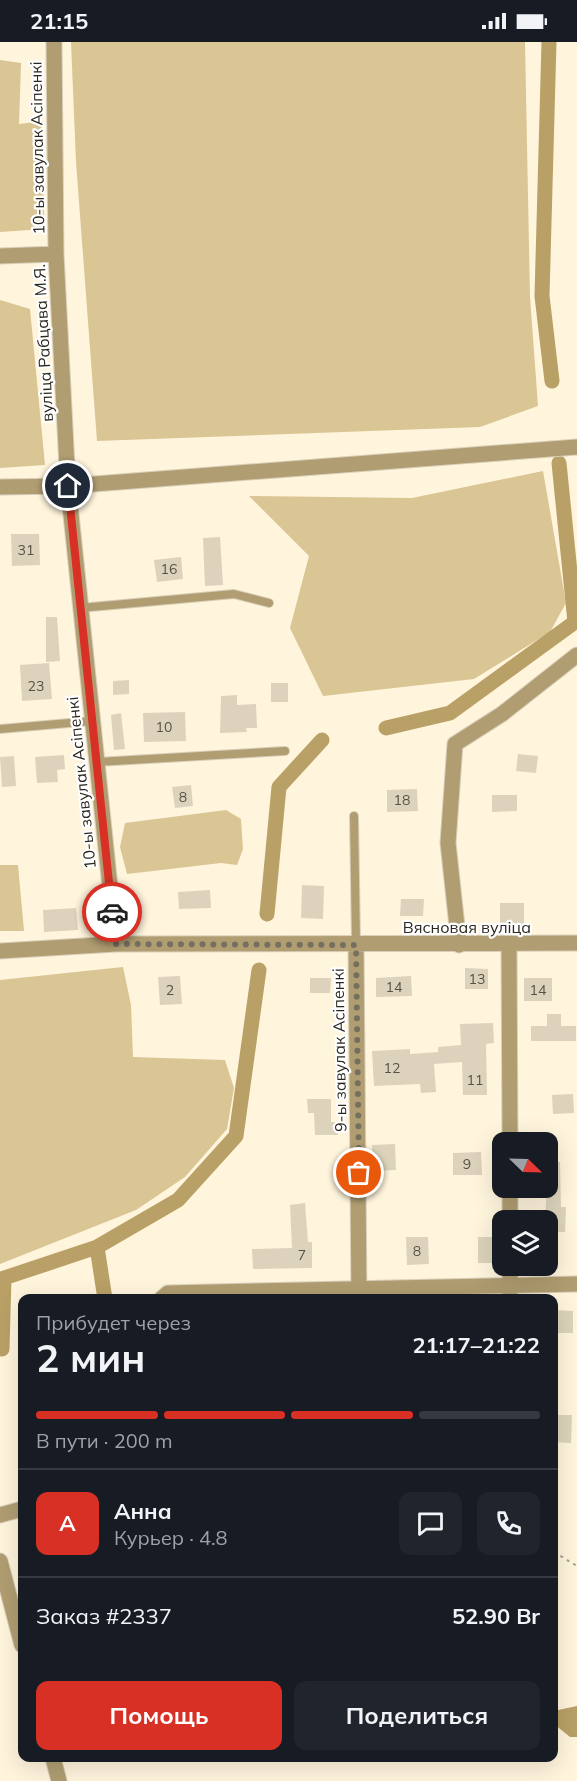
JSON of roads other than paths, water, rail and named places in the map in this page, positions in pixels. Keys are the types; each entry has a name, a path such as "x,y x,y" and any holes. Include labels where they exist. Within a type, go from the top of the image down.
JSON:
{"street":[{"name":"10-ы завулак Асіпенкі","path":"54,42 57,254"},
{"name":"вуліца Рабцава М.Я.","path":"0,256 57,254 68,486"},
{"path":"0,487 68,486 577,447"},
{"name":"10-ы завулак Асіпенкі","path":"68,486 116,944"},
{"path":"459,945 448,843 455,744 502,714 577,655"},
{"name":"Вясновая вуліца","path":"356,945 577,943"},
{"path":"0,951 116,944 356,945"},
{"name":"9-ы завулак Асіпенкі","path":"356,945 360,1293"},
{"path":"509,945 510,1132"},
{"path":"510,1276 510,1292"},
{"path":"167,1294 510,1292 577,1284"},
{"path":"0,1515 18,1510"},
{"path":"0,1561 18,1630"},
{"path":"54,1762 59,1781"}],"lane":[{"path":"80,608 234,594 269,603"},
{"path":"0,729 92,721"},
{"path":"97,762 285,751"},
{"path":"354,816 356,945"}],"waterway":[{"path":"549,42 542,296 552,381"},
{"path":"386,728 450,713 575,622 559,463"},
{"path":"267,914 279,787 322,740"},
{"path":"2,1349 4,1278 97,1247 178,1200 236,1136 259,970"},
{"path":"97,1247 104,1294"}]}
